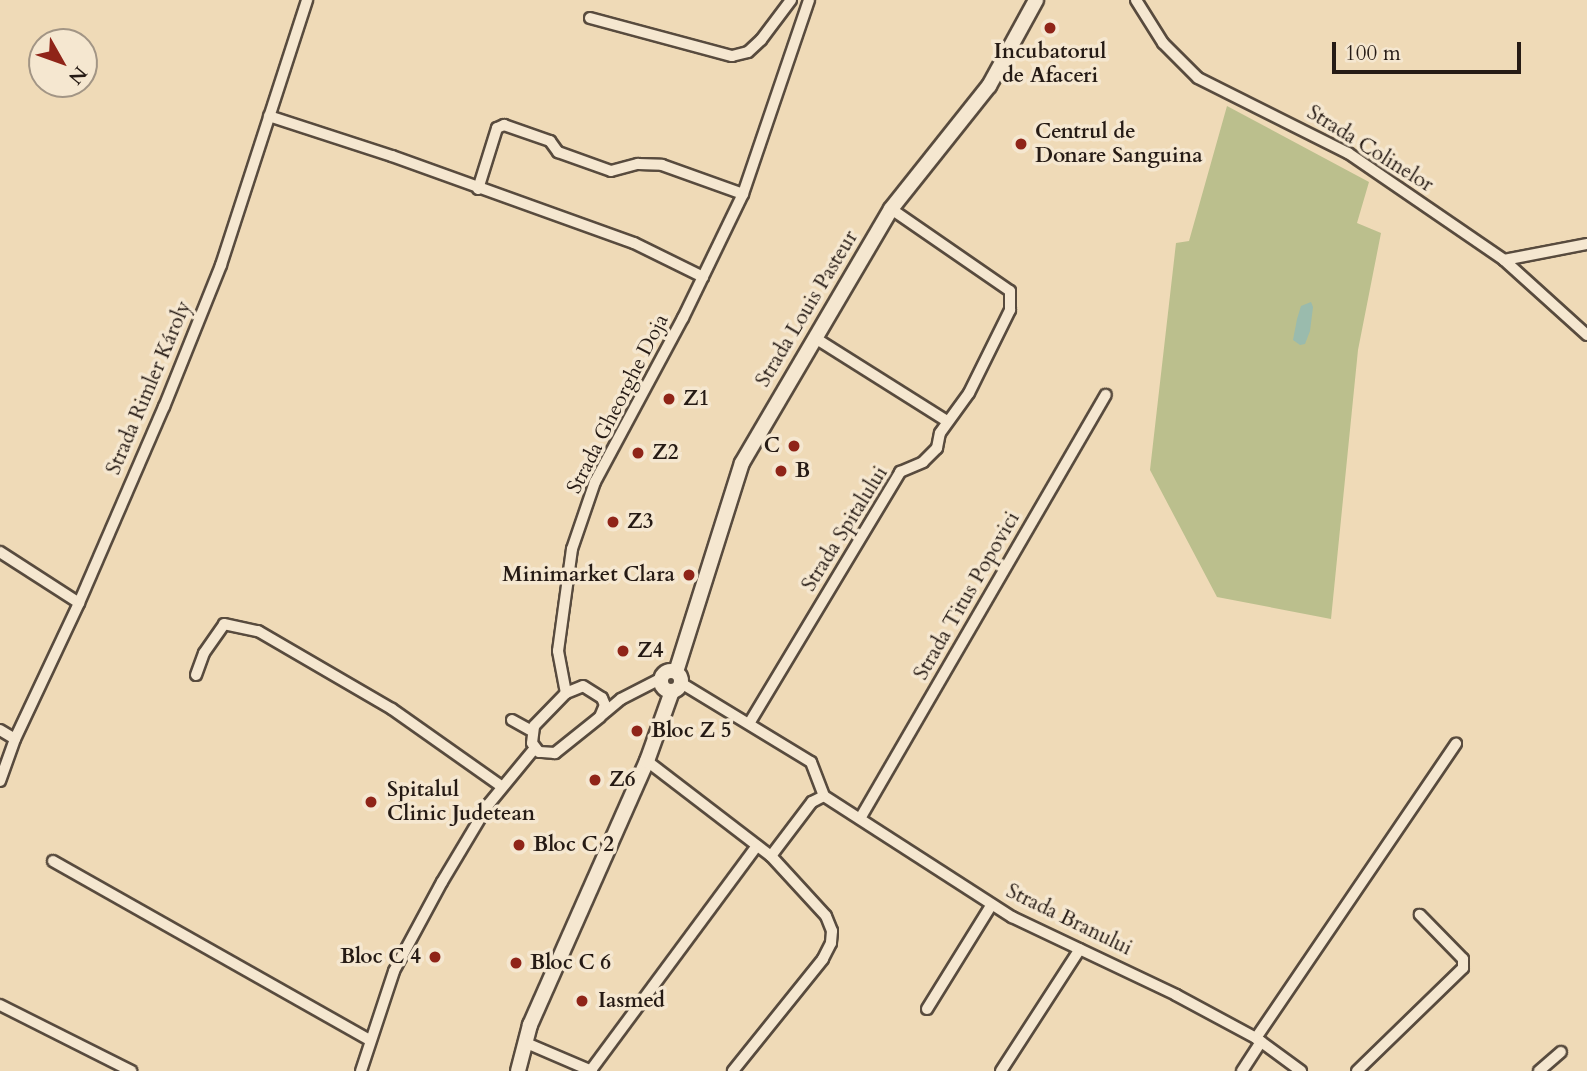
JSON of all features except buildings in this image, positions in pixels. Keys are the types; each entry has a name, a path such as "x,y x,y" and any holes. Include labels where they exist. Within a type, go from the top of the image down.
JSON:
{"main road":[{"name":"Strada Louis Pasteur","path":"517,1071 524,1042 647,761 676,682 742,463 891,209 989,86 1036,0"},
{"path":"662,678 666,672 676,682"}],"street":[{"name":"Strada Rimler Károly","path":"0,781 15,739 79,603 221,265 307,0"},
{"path":"590,18 732,56 748,52 761,40 791,0"},
{"name":"Strada Gheorghe Doja","path":"566,693 558,651 572,549 595,482 704,277 743,194 809,0"},
{"name":"Strada Colinelor","path":"1136,0 1163,43 1198,78 1348,153 1504,260 1587,335"},
{"path":"269,117 392,156 634,243 704,277"},
{"path":"478,189 497,128 504,125 550,141 558,152 611,171 638,164 662,165 743,194"},
{"name":"Strada Spitalului","path":"750,722 900,472 930,457 937,448 947,421 970,393 1010,310 1010,291 891,209"},
{"path":"1504,260 1587,244"},
{"path":"815,338 947,421"},
{"name":"Strada Titus Popovici","path":"861,817 1106,395"},
{"path":"0,552 79,603"},
{"path":"196,676 204,653 223,624 258,631 392,709 501,786"},
{"path":"563,676 600,697 605,705 600,717"},
{"path":"583,686 566,693 539,719 532,731 535,748 544,754 555,753 621,699 662,678"},
{"path":"676,682 750,722 811,762 824,796 812,802 771,856"},
{"path":"600,697 621,699"},
{"path":"512,720 532,731"},
{"path":"0,730 15,739"},
{"path":"1242,1071 1259,1040 1456,744"},
{"path":"361,1071 369,1040 394,971 447,874 501,786 535,748"},
{"path":"647,761 771,856 826,916 832,931 831,943 823,959 733,1071"},
{"name":"Strada Branului","path":"824,796 861,817 1013,917 1080,948 1259,1040 1301,1071"},
{"path":"524,1042 591,1071 757,846"},
{"path":"53,862 369,1040"},
{"path":"927,1009 992,904"},
{"path":"1357,1071 1464,968 1463,959 1420,915"},
{"path":"1001,1071 1080,948"},
{"path":"0,1005 131,1071"},
{"path":"1539,1071 1561,1052"}],"green space":[{"path":"1227,106 1369,182 1357,223 1381,233 1358,350 1331,619 1217,597 1150,470 1176,243 1189,241"}],"shaded area":[{"path":"1311,302 1313,307 1310,331 1305,344 1300,345 1293,340 1297,319 1301,306"}],"place":[{"name":"Incubatorul de Afaceri","path":"1050,28"},
{"name":"Centrul de Donare Sanguina","path":"1021,144"},
{"name":"Z1","path":"669,399"},
{"name":"C","path":"794,446"},
{"name":"Z2","path":"638,453"},
{"name":"B","path":"781,471"},
{"name":"Z3","path":"613,522"},
{"name":"Minimarket Clara","path":"689,575"},
{"name":"Z4","path":"623,651"},
{"name":"Bloc Z 5","path":"637,731"},
{"name":"Z6","path":"595,780"},
{"name":"Spitalul Clinic Judetean","path":"371,802"},
{"name":"Bloc C 2","path":"519,845"},
{"name":"Bloc C 4","path":"435,957"},
{"name":"Bloc C 6","path":"516,963"},
{"name":"Iasmed","path":"582,1001"}]}
